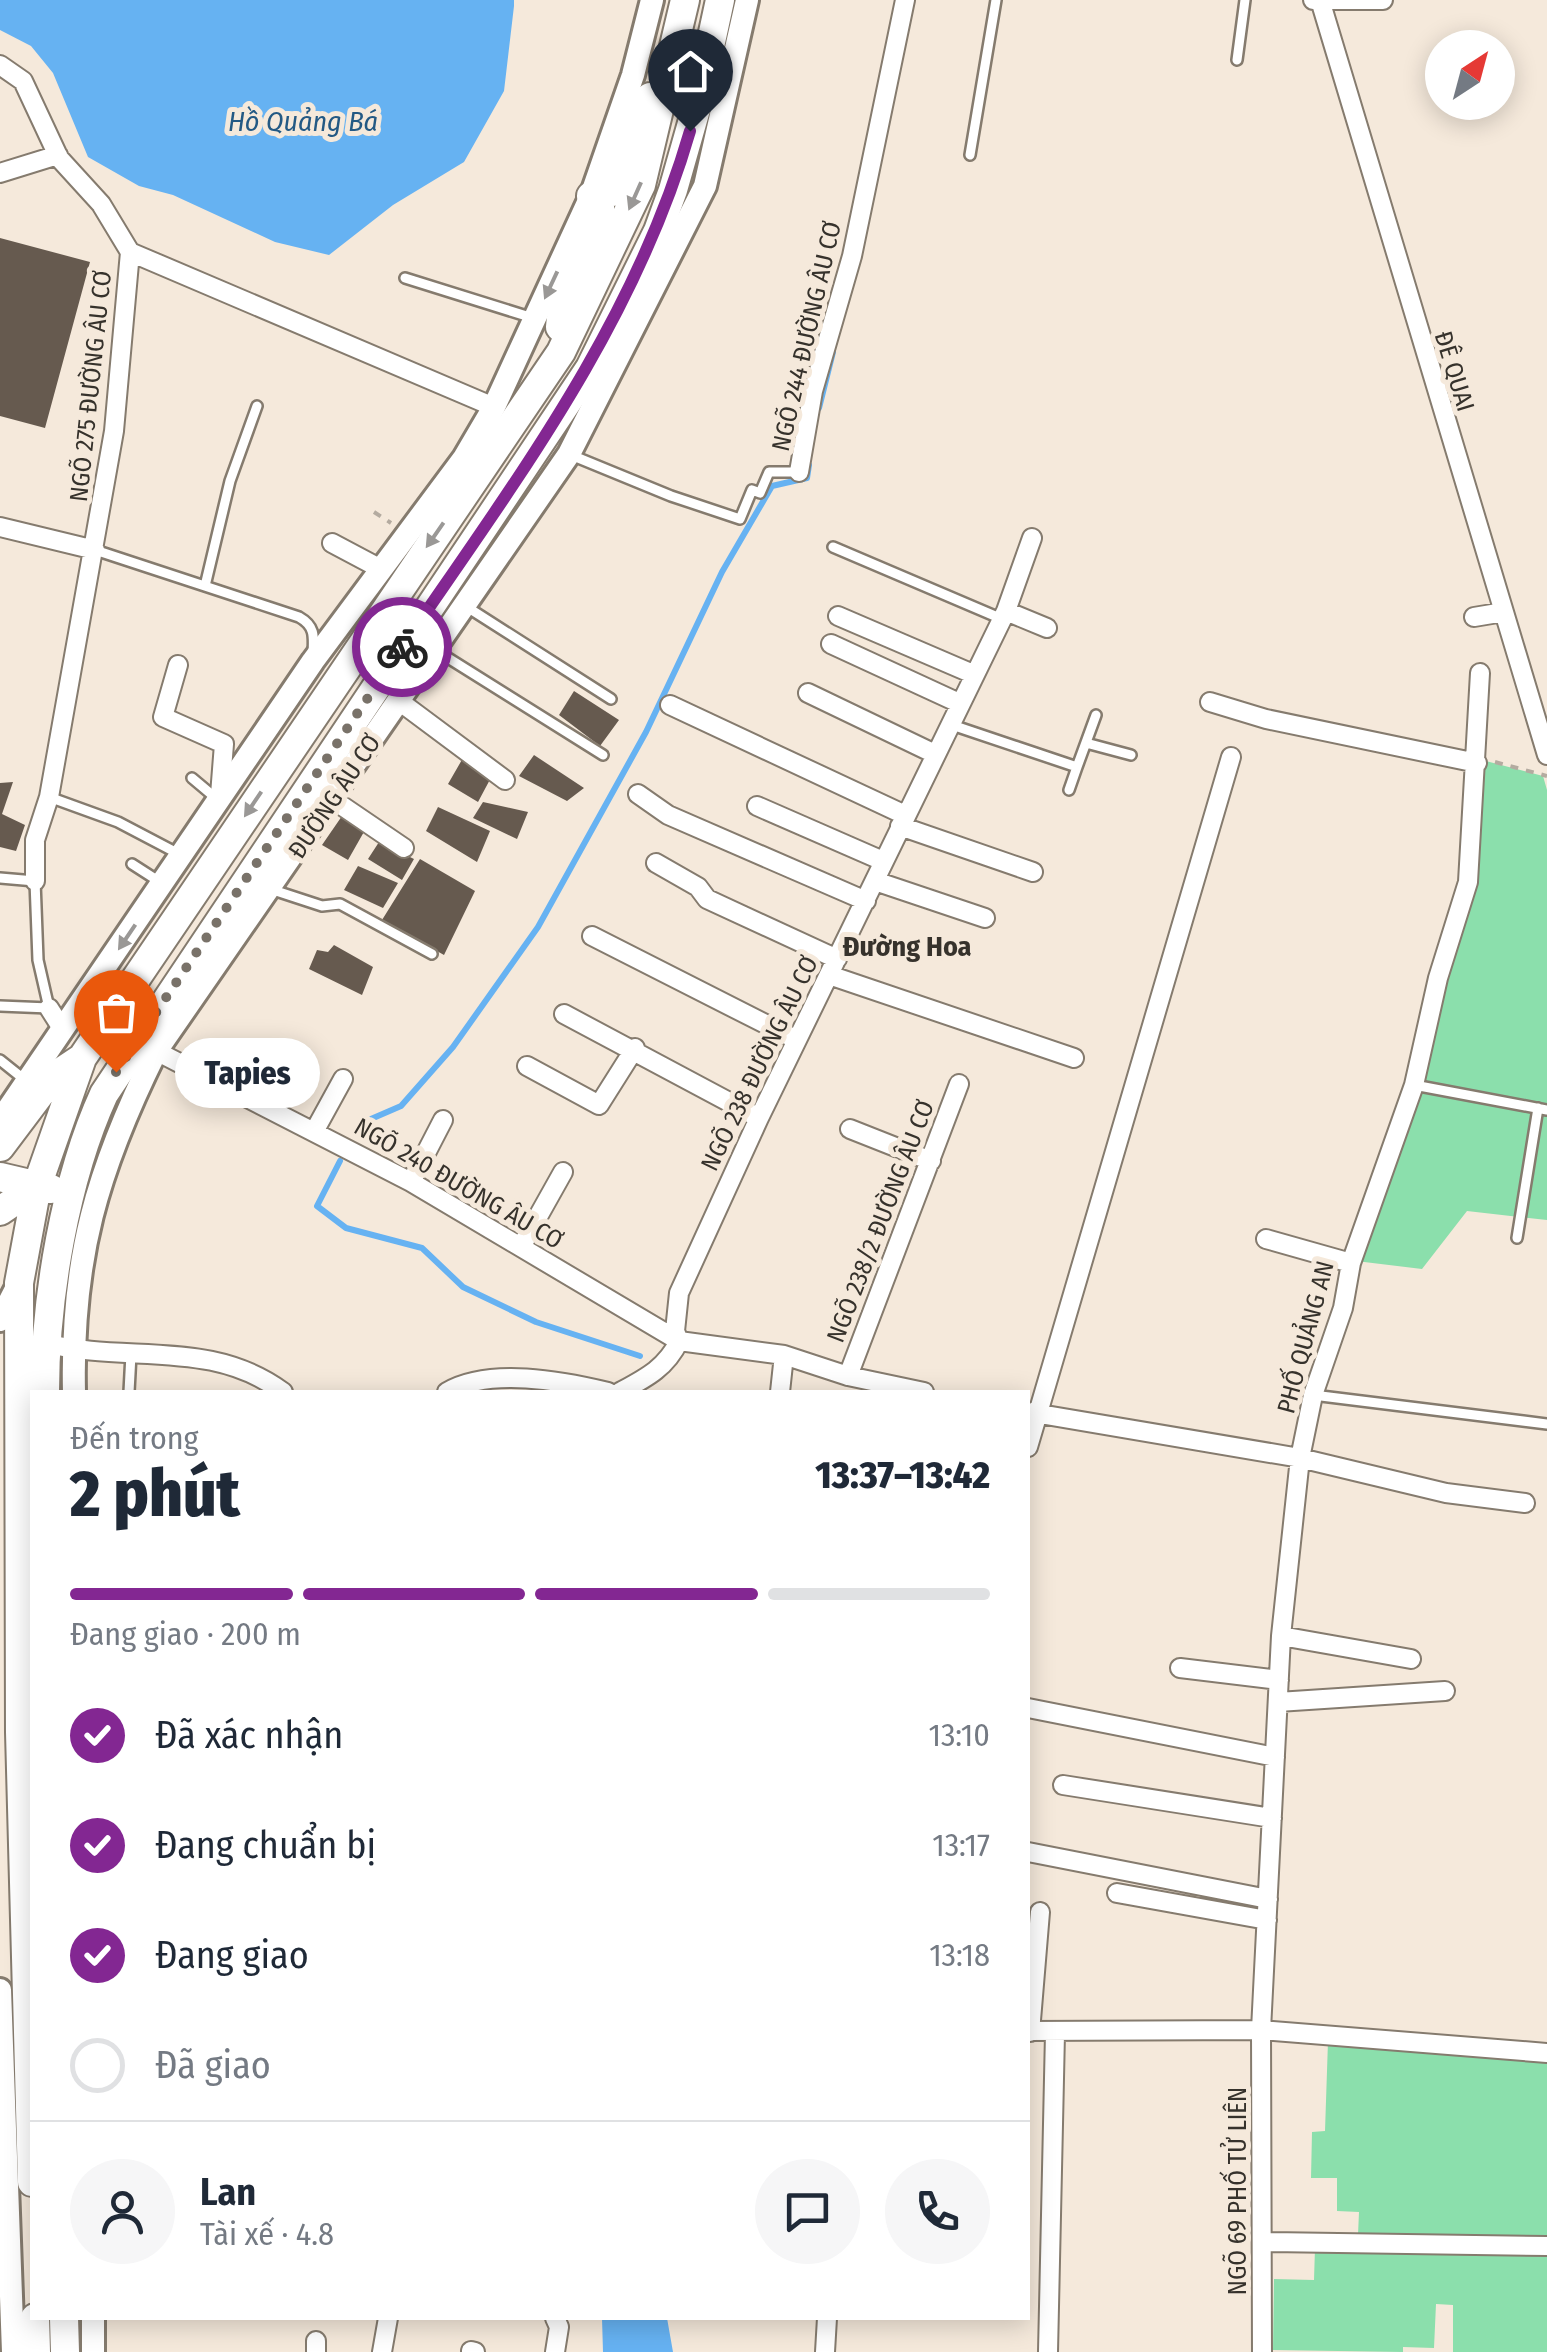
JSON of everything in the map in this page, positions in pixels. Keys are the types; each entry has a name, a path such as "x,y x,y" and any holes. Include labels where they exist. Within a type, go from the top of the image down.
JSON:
{"main road":[{"path":"30,2032 19,1284 36,1186 82,1058 561,352 641,185 685,0"},
{"name":"ĐƯỜNG ÂU CƠ","path":"45,1390 45,1342 72,1192 88,1130 116,1072 423,641 608,335 673,190 720,0"},
{"path":"591,196 612,192 649,98 670,73"},
{"path":"561,352 562,309 601,222 600,205 591,196"},
{"path":"381,612 423,641"},
{"path":"0,1146 52,1078 82,1058"},
{"path":"0,1176 72,1192"},
{"path":"0,1211 36,1186"},
{"path":"0,1260 19,1284"},
{"path":"35,2320 36,2352"},
{"path":"64,2320 64,2352"}],"street":[{"path":"0,1121 313,660 464,458 494,407 591,196 633,75 652,0"},
{"name":"ĐƯỜNG ÂU CƠ","path":"74,1390 77,1278 101,1176 156,1051 399,701 423,641 467,607 569,454 705,186 748,0"},
{"name":"NGÕ 244 ĐƯỜNG ÂU CƠ","path":"799,472 813,392 852,256 905,0"},
{"path":"1308,0 1382,0"},
{"name":"ĐÊ QUAI","path":"1320,1 1547,754"},
{"path":"0,65 23,81 58,155 101,204 130,252"},
{"path":"0,173 58,155"},
{"name":"NGÕ 275 ĐƯỜNG ÂU CƠ","path":"35,880 37,824 50,797 114,431 130,252 494,407"},
{"path":"0,527 95,550"},
{"name":"NGÕ 238 ĐƯỜNG ÂU CƠ","path":"679,1340 675,1331 680,1292 759,1118 1004,615 1032,538"},
{"path":"332,544 381,569"},
{"path":"1474,617 1504,612"},
{"path":"1004,615 1047,628"},
{"path":"838,616 973,674"},
{"path":"831,644 959,703"},
{"path":"178,666 163,716 224,744 220,801"},
{"name":"PHỐ QUẢNG AN","path":"1261,2030 1281,1636 1300,1458 1313,1395 1342,1308 1351,1263 1414,1085 1438,978 1468,882 1480,673"},
{"path":"808,692 935,754"},
{"path":"399,701 505,780"},
{"path":"1210,702 1266,719 1477,763"},
{"path":"670,704 903,821 1033,872"},
{"path":"1231,758 1032,1412 1300,1458 1371,1478 1525,1504"},
{"path":"638,794 668,815 866,901"},
{"path":"332,799 404,848"},
{"path":"757,806 884,861"},
{"path":"656,863 698,888 708,899 833,967 1074,1058"},
{"path":"875,880 985,918"},
{"path":"592,936 797,1040"},
{"path":"49,1008 63,1030"},
{"path":"564,1014 759,1118"},
{"path":"527,1066 599,1105 634,1048"},
{"name":"NGÕ 240 ĐƯỜNG ÂU CƠ","path":"156,1051 411,1182 679,1340"},
{"path":"315,1130 343,1079"},
{"name":"NGÕ 238/2 ĐƯỜNG ÂU CƠ","path":"848,1376 959,1084"},
{"path":"411,1182 444,1120"},
{"path":"850,1128 931,1160"},
{"path":"520,1247 563,1172"},
{"path":"1266,1239 1351,1263"},
{"path":"0,1320 19,1284"},
{"path":"623,1390 664,1366 679,1340 784,1355 890,1389"},
{"path":"45,1342 73,1350 215,1358 280,1390"},
{"path":"780,1390 784,1355"},
{"path":"452,1390 475,1381 568,1382 600,1390"},
{"path":"1281,1636 1411,1659"},
{"path":"1180,1668 1279,1680"},
{"path":"1278,1702 1446,1690"},
{"path":"1030,1708 1275,1756"},
{"path":"1063,1785 1272,1818"},
{"path":"1030,1852 1268,1899"},
{"path":"1117,1893 1266,1920"},
{"path":"1030,2021 1040,1912"},
{"path":"0,1990 13,2352"},
{"path":"1030,2032 1261,2030 1547,2053"},
{"name":"NGÕ 69 PHỐ TỬ LIÊN","path":"1261,2030 1262,2352"},
{"path":"1048,2352 1055,2033"},
{"path":"1264,2242 1547,2246"},
{"path":"93,2320 94,2352"},
{"path":"382,2352 388,2320"},
{"path":"556,2320 559,2327 556,2352"},
{"path":"825,2352 827,2320"}],"lane":[{"path":"970,156 996,0"},
{"path":"1238,60 1245,0"},
{"path":"405,278 536,318"},
{"path":"205,586 230,481 257,406"},
{"name":"NGÕ 244 ĐƯỜNG ÂU CƠ","path":"569,454 670,496 740,519 752,490 760,493 769,472 799,472"},
{"path":"833,547 1004,615"},
{"path":"95,550 309,622 314,634 313,660"},
{"path":"467,607 612,698"},
{"path":"423,641 602,755"},
{"path":"1069,790 1096,716"},
{"path":"949,724 1078,767"},
{"path":"1086,743 1131,755"},
{"path":"192,778 220,801"},
{"path":"50,797 118,822 181,856"},
{"path":"132,864 163,883"},
{"path":"0,878 35,880 38,960 49,1008 0,1006"},
{"path":"270,889 322,906 340,904 432,954"},
{"path":"0,1060 25,1080"},
{"path":"1414,1085 1542,1109 1517,1238"},
{"path":"129,1390 131,1351"},
{"path":"1313,1395 1547,1424"}],"path":[{"path":"1477,763 1482,759 1547,776"}],"green space":[{"path":"1482,760 1543,776 1547,790 1547,1220 1467,1211 1422,1269 1356,1261 1464,929 1472,892"},
{"path":"1328,2041 1547,2060 1547,2238 1358,2235 1359,2212 1337,2211 1337,2178 1311,2178 1312,2132 1325,2131"},
{"path":"1315,2248 1547,2252 1547,2352 1453,2352 1453,2305 1436,2304 1434,2348 1403,2347 1403,2352 1273,2350 1274,2279 1314,2280"}],"water":[{"name":"Hồ Quảng Bá","path":"0,0 514,0 514,6 504,91 464,162 393,205 329,255 275,242 173,195 139,186 88,157 53,73 31,46 0,30"},
{"path":"602,2320 667,2320 673,2352 603,2352"}],"building":[{"path":"0,238 90,262 45,428 0,416"},
{"path":"574,691 619,720 600,746 559,715"},
{"path":"467,751 494,772 478,802 448,784"},
{"path":"534,755 584,788 567,801 519,776"},
{"path":"13,782 2,814 25,825 16,851 0,847 0,783"},
{"path":"483,802 528,812 517,839 473,818"},
{"path":"438,807 490,831 477,862 426,831"},
{"path":"342,816 365,830 348,860 322,845"},
{"path":"379,842 414,859 402,880 368,859"},
{"path":"420,859 475,891 444,955 382,920"},
{"path":"358,866 398,883 383,908 344,890"},
{"path":"334,945 373,967 362,995 309,969 317,950 328,952"}],"waterway":[{"path":"819,408 833,352"},
{"path":"357,1134 364,1122 401,1106 453,1047 538,927 646,732 722,572 772,486 807,478 809,465"},
{"path":"340,1161 317,1206 346,1228 422,1248 463,1287 536,1322 640,1356"}],"way so far":[{"path":"116,1072 402,647"}],"place":[{"name":"Tapies","path":"116,1072"}],"district":[{"name":"Đường Hoa","path":"907,946"}],"route":[{"path":"402,647 590,368 658,232 690,131"}]}
